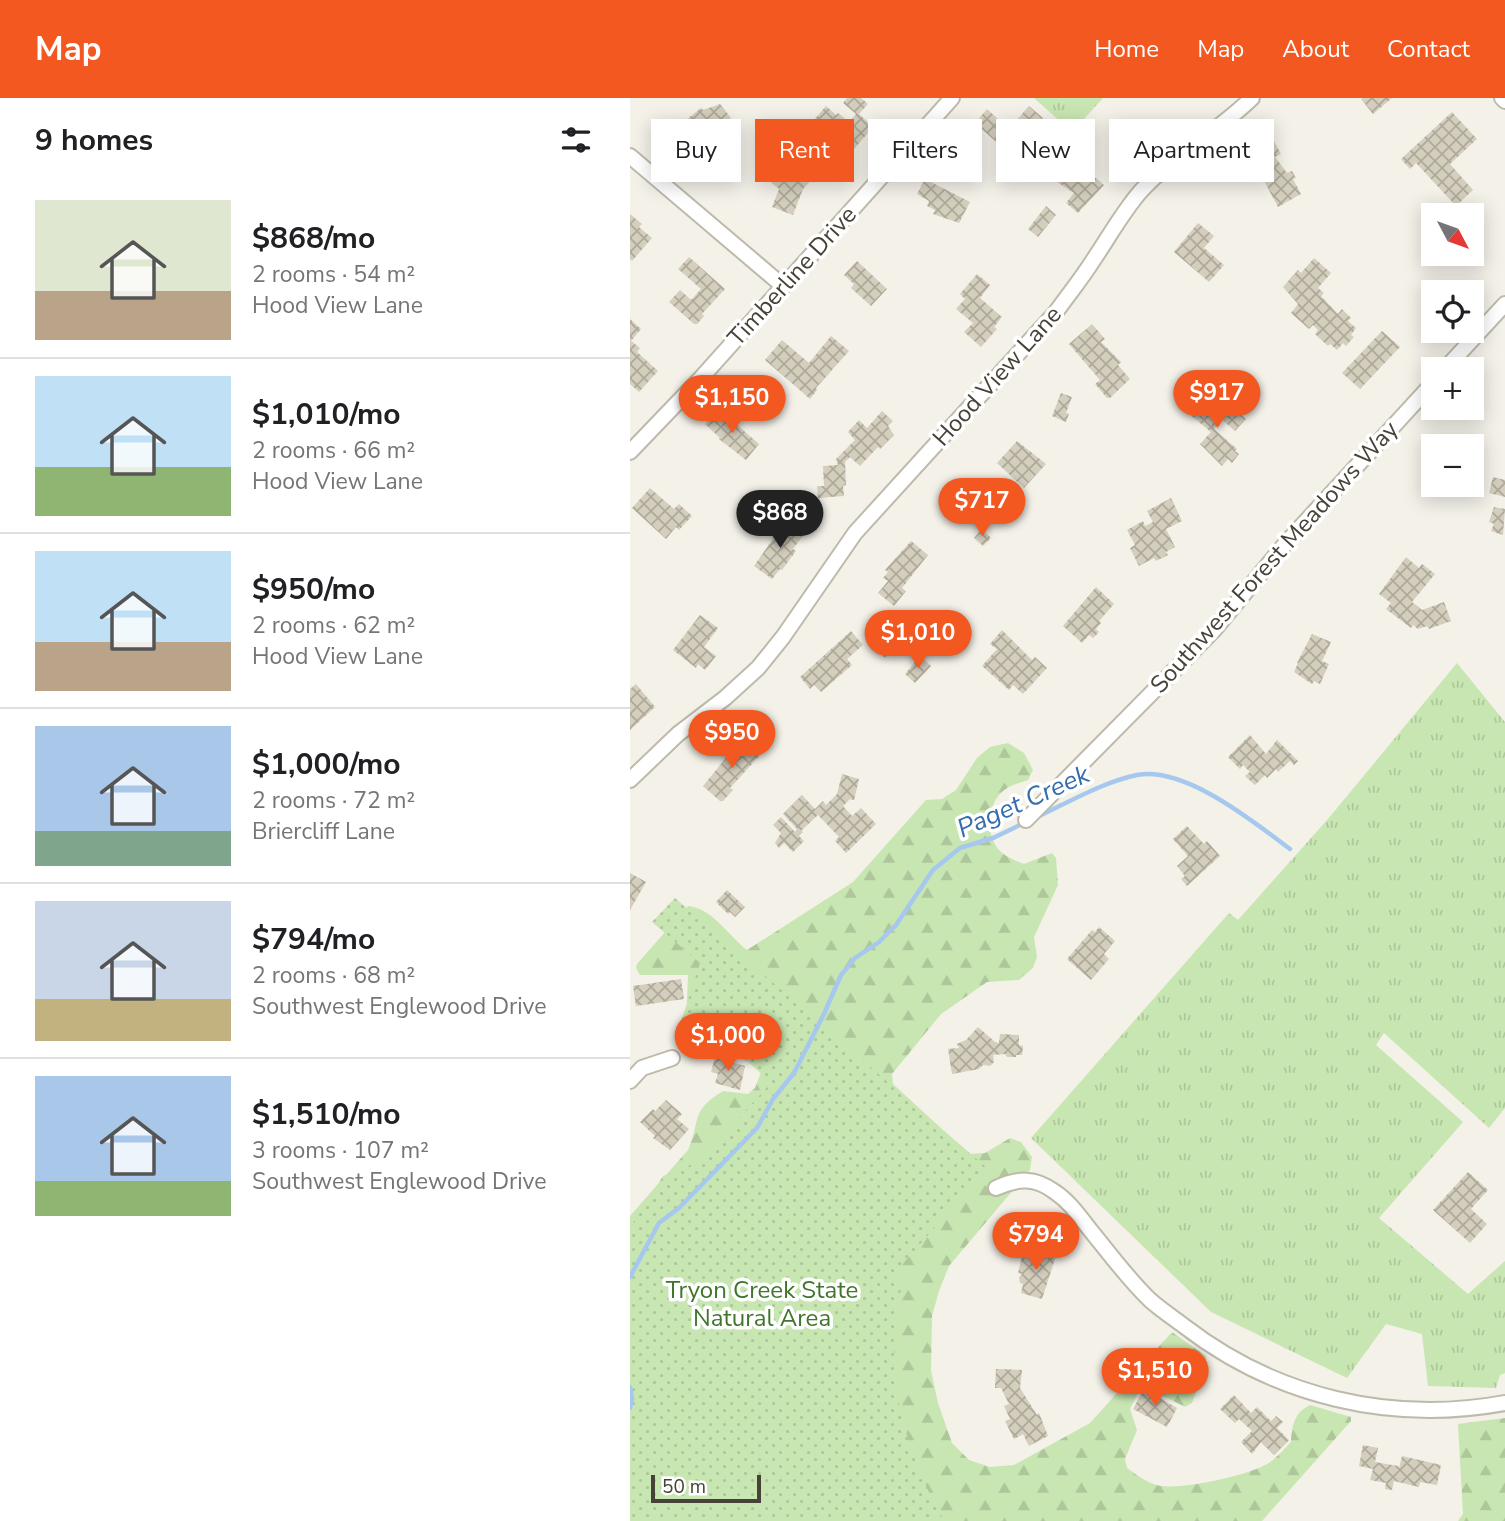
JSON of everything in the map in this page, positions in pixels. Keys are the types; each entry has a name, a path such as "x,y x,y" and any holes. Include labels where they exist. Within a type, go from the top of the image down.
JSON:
{"street":[{"name":"Timberline Drive","path":"630,452 701,378 952,98"},
{"name":"Hood View Lane","path":"630,780 678,734 725,698 764,661 855,533 1056,312 1138,194 1167,166 1222,125 1252,98"},
{"path":"630,156 783,286"},
{"path":"1456,357 1505,304"},
{"name":"Southwest Forest Meadows Way","path":"1026,820 1214,631 1286,543 1421,396"},
{"path":"630,1081 642,1068 673,1058"},
{"path":"996,1188 1027,1179 1040,1182 1053,1190 1066,1200 1151,1300 1223,1353 1292,1387 1339,1401 1408,1410 1471,1409 1505,1403"}],"green space":[{"path":"1034,98 1103,98 1084,119 1057,119"},
{"path":"1457,663 1505,722 1505,1108 1489,1128 1384,1033 1376,1045 1463,1122 1379,1218 1468,1294 1505,1261 1505,1373 1500,1375 1496,1388 1428,1386 1422,1334 1386,1324 1347,1378 1211,1312 1031,1138 1229,913 1238,920 1328,819"},
{"path":"1008,743 1024,753 1033,770 1028,780 1003,791 994,804 990,829 995,845 1011,859 1024,864 1052,853 1056,858 1058,885 1034,937 1037,957 1033,968 1019,980 987,982 941,1014 892,1074 893,1084 969,1154 985,1153 1010,1138 1021,1142 1032,1157 1030,1170 949,1266 932,1316 931,1371 938,1403 952,1443 969,1460 990,1467 1014,1465 1090,1423 1172,1332 1206,1356 1206,1365 1192,1403 1185,1407 1142,1385 1130,1409 1137,1430 1125,1459 1127,1468 1147,1481 1161,1486 1184,1486 1258,1469 1274,1459 1291,1442 1295,1420 1300,1412 1310,1405 1351,1417 1351,1421 1262,1521 630,1521 630,1216 688,1150 705,1104 723,1091 748,1094 755,1088 762,1070 757,1065 705,1046 686,1025 688,975 640,975 637,964 688,906 712,917 747,950 853,882 926,800 942,799 956,790 977,758 990,747"},
{"name":"Tryon Creek State Natural Area","path":"675,898 987,1168 892,1276 902,1286 894,1346 900,1407 917,1466 944,1521 630,1521 630,1228 663,1176 698,1162 771,1083 729,1044 704,1050 699,1039 679,1028 700,963 652,922"},
{"path":"1505,1418 1505,1521 1458,1521 1463,1514 1458,1424"}],"building":[{"path":"847,98 861,98 868,104 859,114 868,122 868,133 854,149 854,119 852,119 856,114 843,103"},
{"path":"1392,98 1373,114 1361,99"},
{"path":"720,104 731,118 687,119 701,108 703,110"},
{"path":"826,106 836,115 838,113 845,119 815,119"},
{"path":"1029,106 1043,118 1042,119 1018,119"},
{"path":"987,109 998,119 996,142 982,129 982,119 978,119"},
{"path":"1452,112 1477,139 1450,164 1473,190 1459,203 1453,203 1416,163 1410,169 1401,159"},
{"path":"1274,141 1281,154 1275,157 1287,173 1292,171 1301,194 1278,207 1265,182 1274,182"},
{"path":"1095,177 1104,185 1078,213 1066,203 1074,193 1057,182 1095,182"},
{"path":"771,182 809,182 803,189 793,215 772,207 779,189"},
{"path":"923,182 931,182 970,202 959,223 933,214 935,210 927,206 929,201 917,194"},
{"path":"1046,206 1056,215 1038,237 1028,229"},
{"path":"630,214 642,224 639,227 652,238 632,261 630,259"},
{"path":"1198,223 1214,236 1204,248 1224,265 1209,282 1174,252"},
{"path":"689,257 725,289 702,314 704,316 697,324 669,302 680,290 691,300 701,289 678,269"},
{"path":"1314,258 1331,273 1318,288 1324,293 1321,296 1338,314 1342,309 1351,318 1348,321 1356,328 1351,335 1354,337 1346,346 1343,343 1337,350 1315,334 1318,330 1313,325 1309,329 1291,313 1298,304 1283,287 1298,270 1301,273"},
{"path":"857,261 887,289 871,306 851,288 854,284 844,275"},
{"path":"977,274 990,285 980,298 1002,317 994,327 997,329 981,347 964,332 973,323 956,309 965,299 960,294"},
{"path":"630,319 641,329 631,341 640,348 637,352 658,371 639,392 630,384"},
{"path":"1092,324 1105,339 1101,342 1121,362 1118,365 1130,379 1110,398 1095,384 1100,380 1069,344"},
{"path":"1382,331 1400,347 1360,389 1342,373"},
{"path":"831,336 849,351 816,388 810,399 765,360 782,340 809,363"},
{"path":"1061,393 1072,397 1066,413 1069,414 1066,422 1052,416"},
{"path":"1200,398 1225,416 1232,407 1246,419 1235,431 1222,420 1214,429 1237,449 1235,451 1239,454 1232,463 1228,459 1222,466 1200,444 1211,432 1188,413"},
{"path":"719,409 759,444 746,460 705,424"},
{"path":"882,411 893,421 888,426 894,435 860,466 850,457 845,462 844,496 818,498 817,486 824,486 823,466 838,465 836,459 855,440 848,432 859,420 867,428"},
{"path":"1017,441 1046,464 1024,488 997,463"},
{"path":"1493,477 1505,480 1505,497 1489,493"},
{"path":"650,488 674,509 679,504 692,516 679,530 676,527 666,539 632,508"},
{"path":"1171,498 1182,521 1166,529 1175,547 1166,552 1168,555 1156,561 1154,558 1139,566 1130,548 1135,545 1127,530 1143,521 1145,526 1153,522 1147,511"},
{"path":"1494,507 1505,509 1503,535 1491,531 1494,524 1489,522"},
{"path":"786,520 805,533 793,549 796,551 772,579 754,566"},
{"path":"982,529 991,538 983,546 974,538"},
{"path":"911,541 928,555 902,588 906,591 894,606 878,593 888,581 883,578 888,572 885,570"},
{"path":"1406,557 1419,568 1422,564 1435,574 1412,602 1422,610 1444,602 1451,621 1429,629 1427,626 1418,629 1413,625 1411,628 1386,609 1391,603 1379,594"},
{"path":"1096,587 1114,604 1099,621 1101,623 1096,629 1099,632 1093,638 1089,635 1082,643 1063,626"},
{"path":"700,615 718,628 704,647 716,656 705,670 698,664 696,668 673,650"},
{"path":"890,626 903,638 885,658 872,646"},
{"path":"1002,630 1032,660 1035,657 1047,668 1023,694 1013,685 1009,690 982,666 997,649 990,644"},
{"path":"851,631 863,645 847,659 852,665 821,692 814,685 810,689 800,677"},
{"path":"1312,634 1331,642 1322,661 1329,664 1320,684 1314,681 1312,684 1294,672"},
{"path":"920,656 931,666 915,683 905,674"},
{"path":"636,684 655,707 630,730 630,689"},
{"path":"1250,735 1266,754 1277,740 1298,761 1294,765 1290,761 1278,772 1276,769 1267,778 1265,775 1255,785 1245,776 1250,772 1243,765 1240,769 1228,757"},
{"path":"747,738 763,752 730,788 733,790 720,801 703,786 730,753"},
{"path":"842,774 859,779 854,800 850,799 843,806 852,816 861,808 876,824 846,853 835,841 839,837 818,815 801,831 803,832 799,836 804,841 793,852 784,843 779,848 775,843 781,833 773,825 781,817 795,832 797,829 783,814 802,795 815,809 823,801 826,805 837,794"},
{"path":"1187,826 1204,844 1207,841 1220,856 1187,886 1181,879 1185,876 1177,866 1188,856 1173,839"},
{"path":"630,873 646,882 630,910"},
{"path":"727,890 745,907 735,917 716,902"},
{"path":"1099,927 1115,941 1104,954 1109,959 1091,980 1067,959 1092,930 1095,932"},
{"path":"681,979 684,999 636,1006 633,986"},
{"path":"978,1027 999,1043 1000,1034 1019,1035 1019,1045 1023,1046 1022,1055 993,1055 994,1062 990,1066 983,1065 979,1069 952,1074 948,1049 959,1048 957,1044 966,1040"},
{"path":"715,1057 745,1066 740,1090 715,1083 718,1074 711,1072"},
{"path":"666,1100 682,1114 677,1119 689,1129 670,1150 653,1138 655,1136 640,1122"},
{"path":"1468,1172 1488,1190 1471,1209 1487,1224 1470,1243 1433,1210"},
{"path":"1037,1248 1057,1253 1042,1299 1021,1293 1023,1284 1019,1278 1022,1274 1018,1273 1023,1252 1035,1255"},
{"path":"996,1369 1022,1370 1020,1388 1037,1415 1039,1413 1048,1436 1029,1446 1023,1434 1014,1439 1005,1421 1010,1419 1004,1406 1009,1404 1001,1388 995,1388"},
{"path":"1144,1389 1177,1408 1167,1427 1133,1409"},
{"path":"1234,1395 1251,1413 1257,1407 1271,1421 1276,1416 1283,1422 1277,1428 1289,1440 1274,1455 1261,1442 1252,1454 1241,1442 1252,1431 1239,1419 1235,1423 1220,1409"},
{"path":"1363,1445 1378,1448 1375,1462 1399,1468 1402,1456 1441,1465 1437,1485 1420,1482 1419,1487 1394,1481 1392,1490 1385,1489 1386,1483 1370,1480 1373,1469 1359,1466"}],"waterway":[{"name":"Paget Creek","path":"1037,817 1112,782 1137,775 1156,774 1197,787 1218,798 1290,849"},
{"name":"Paget Creek","path":"630,1277 659,1223 679,1208 757,1128 773,1099 794,1073 841,975 855,958 879,942 896,925 933,870 960,848 993,838 1026,822"},
{"name":"Paget Creek","path":"630,1387 630,1408"}]}
